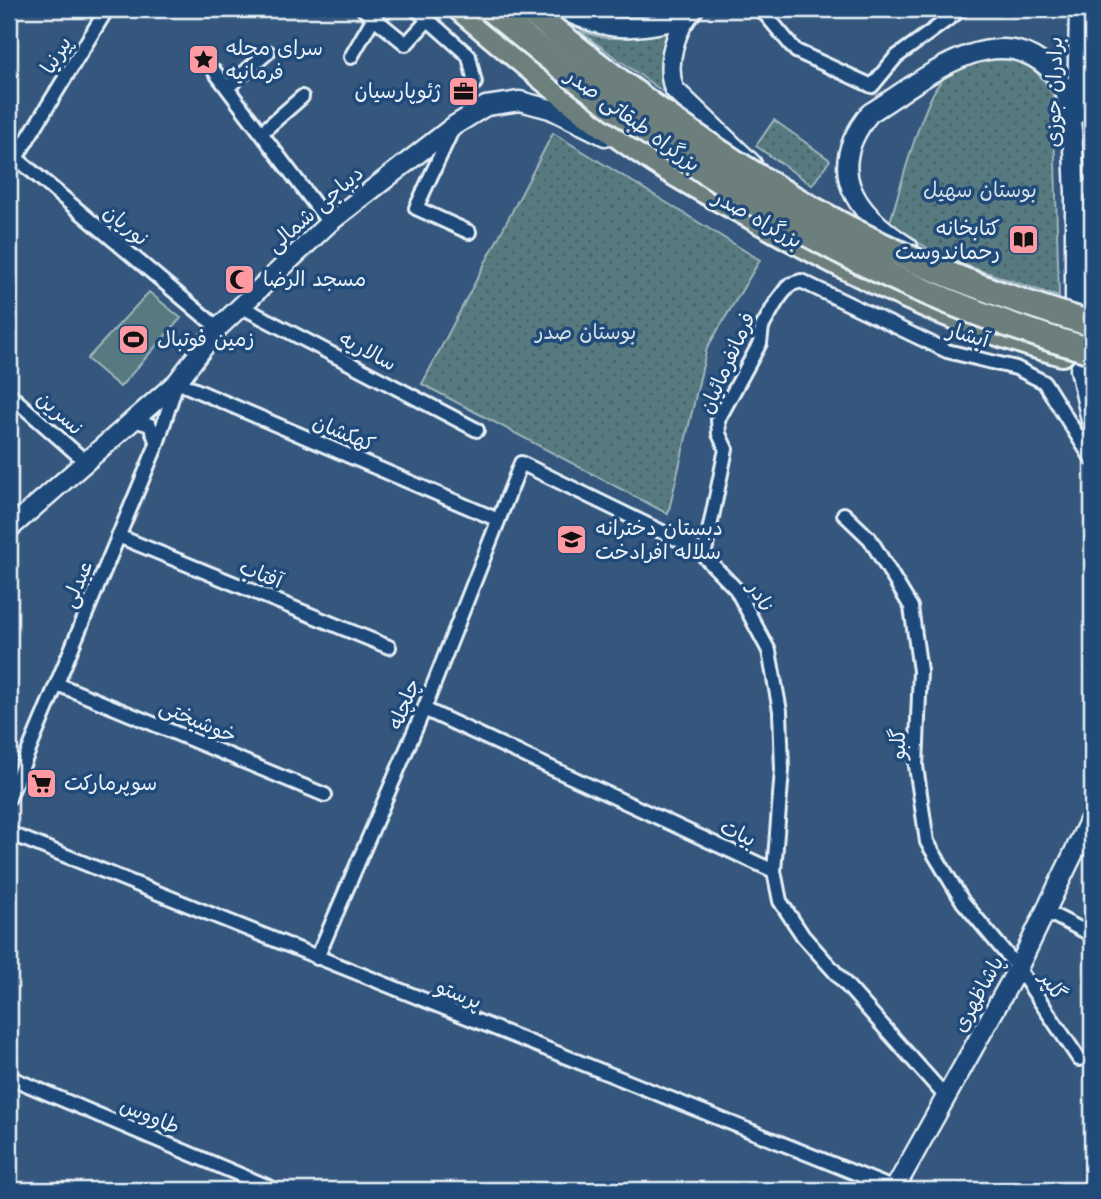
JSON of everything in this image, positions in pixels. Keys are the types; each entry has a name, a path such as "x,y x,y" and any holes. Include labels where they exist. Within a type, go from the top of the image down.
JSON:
{"highway":[{"name":"بزرگراه صدر","path":"461,9 545,80 649,158 857,275 945,314 1018,342 1082,358"},
{"name":"بزرگراه طبقاتی صدر","path":"490,9 663,146 827,244 886,276 1082,358"},
{"name":"بزرگراه طبقاتی صدر","path":"528,9 579,51 760,178 874,241 947,274 1029,305 1092,324"},
{"name":"بزرگراه صدر","path":"534,9 580,47 762,174 873,236 984,284 1075,307"}],"main road":[{"path":"561,9 593,24 622,29 689,14"},
{"name":"برادران جوزی","path":"1075,307 1084,188 1079,9"},
{"path":"689,14 671,60 670,78 674,89 762,174"},
{"path":"931,263 879,229 867,217 851,190 847,170 849,151 858,128 870,113 971,52 999,46 1028,52 1054,71 1067,96 1084,188"},
{"name":"دیباجی شمالی","path":"9,529 131,419 177,382 218,328 329,223 455,125 486,106 520,102 550,108 649,158"},
{"path":"1082,358 1092,425"},
{"name":"پاشاظهری","path":"895,1189 1018,968 1092,816"}],"street":[{"name":"پیرنیا","path":"12,155 107,9"},
{"path":"363,9 406,44 428,20"},
{"path":"416,9 469,56 475,83"},
{"path":"592,9 622,29"},
{"path":"761,9 796,51 872,86 896,57 962,9"},
{"path":"351,57 374,17"},
{"path":"227,88 268,52"},
{"path":"215,72 329,223"},
{"path":"261,133 302,97"},
{"path":"455,125 416,208 470,232"},
{"name":"نوریان","path":"12,155 218,328"},
{"name":"آبشار","path":"801,282 947,351 1016,368 1044,382 1092,459"},
{"name":"فرمانفرمائیان","path":"704,556 726,449 719,434 718,420 760,343 762,327 777,301 789,285 801,282"},
{"name":"سالاریه","path":"240,306 477,430"},
{"name":"عبدلی","path":"9,798 157,444 177,382"},
{"name":"کهکشان","path":"177,382 496,519"},
{"name":"نسرین","path":"9,394 85,461"},
{"path":"131,419 150,425 156,433 157,444"},
{"name":"نادر","path":"521,463 697,549 736,589 769,651 780,711 782,770 774,871"},
{"name":"چلچله","path":"317,958 424,709 496,519 521,463"},
{"name":"گلبو","path":"844,514 870,539 911,607 920,671 916,766 927,842 963,902 1018,968"},
{"name":"آفتاب","path":"118,536 389,647"},
{"name":"خوشبختی","path":"57,684 324,795"},
{"name":"بیات","path":"424,709 774,871 780,901 803,936 946,1097"},
{"name":"پرستو","path":"9,832 895,1189"},
{"path":"1047,912 1092,935"},
{"name":"گلپر","path":"1018,968 1079,1059"},
{"name":"طاووس","path":"9,1077 276,1190"}],"green space":[{"path":"674,26 661,60 661,76 666,94 579,31 605,38 629,38"},
{"name":"بوستان سهیل","path":"1001,56 1032,69 1053,95 1059,297 944,258 889,225 920,124 937,87 945,77 964,65"},
{"path":"774,120 830,160 812,185 756,146"},
{"name":"بوستان صدر","path":"553,133 760,260 707,348 668,514 422,384"},
{"name":"زمین فوتبال","path":"149,292 181,318 120,387 87,359"}],"place":[{"name":"سرای محله فرمانیه","path":"203,60"},
{"name":"ژئوپارسیان","path":"464,91"},
{"name":"کتابخانه رحماندوست","path":"1023,240"},
{"name":"مسجد الرضا","path":"240,279"},
{"name":"زمین فوتبال","path":"134,339"},
{"name":"دبستان دخترانه سلاله افرادخت","path":"572,540"},
{"name":"سوپرمارکت","path":"41,783"}]}
